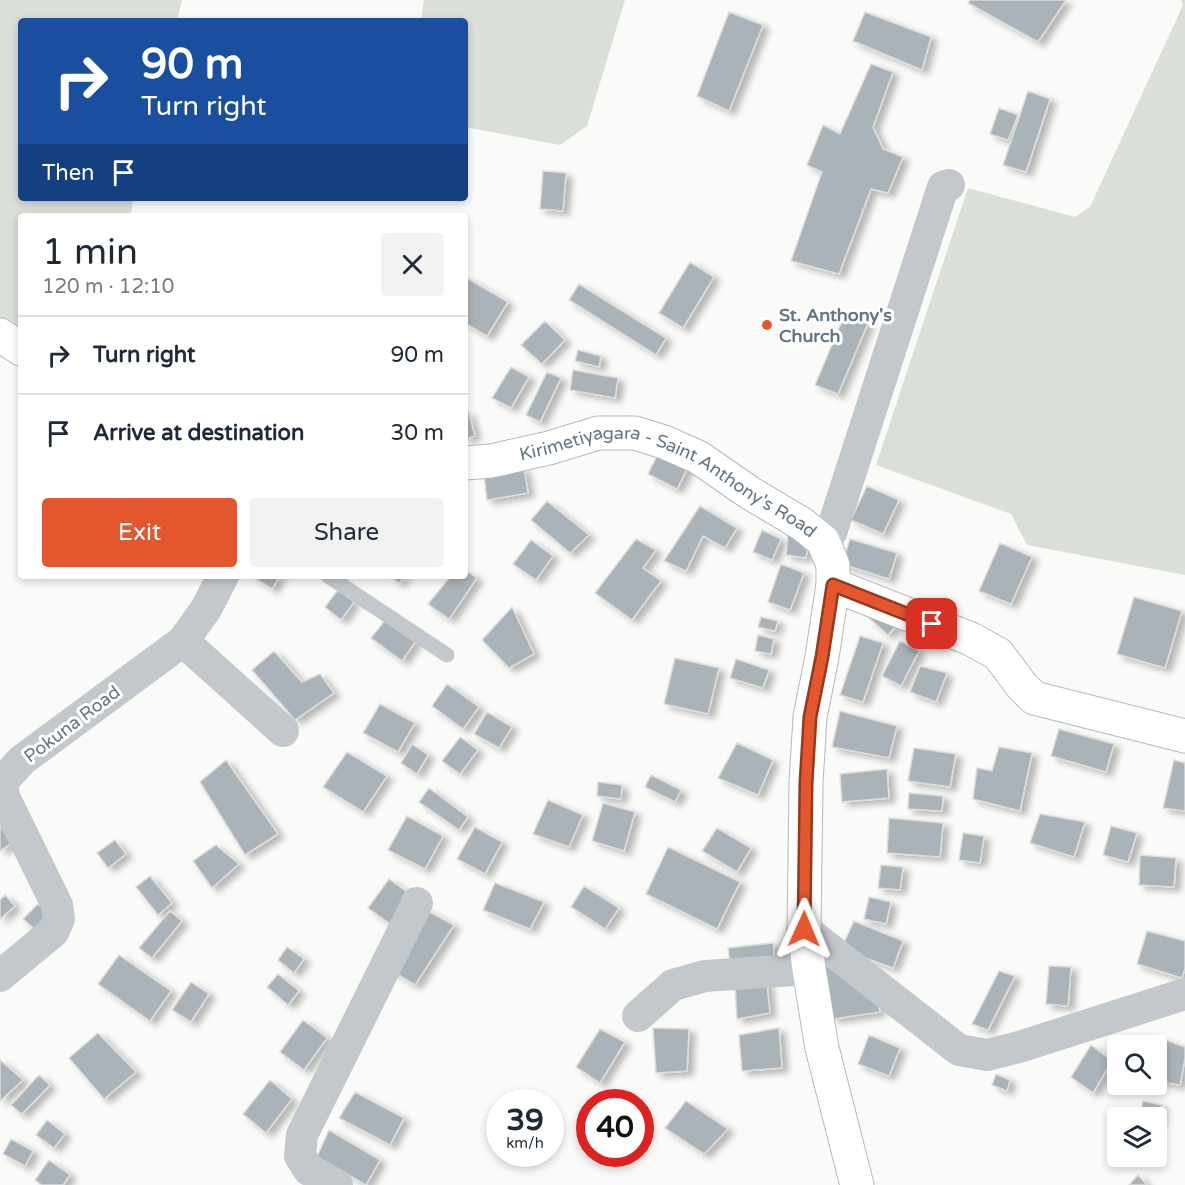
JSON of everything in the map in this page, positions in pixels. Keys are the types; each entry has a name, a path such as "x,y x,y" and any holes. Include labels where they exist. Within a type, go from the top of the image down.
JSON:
{"street":[{"path":"823,542 831,533 943,187 949,185"},
{"path":"0,335 18,347"},
{"name":"Kirimetiyagara - Saint Anthony's Road","path":"468,463 503,459 598,434 635,433 664,442 698,457 750,493 802,524 823,542 833,566 833,585 810,717 806,783 804,929 822,1047 857,1185"},
{"name":"Pokuna Road","path":"0,976 53,932 59,919 57,905 4,796 2,782 22,760 183,641 206,609 221,579"},
{"path":"833,585 971,639 998,654 1034,698 1185,736"},
{"path":"183,641 283,731"},
{"path":"338,1185 309,1170 300,1156 302,1135 417,903"},
{"path":"804,929 959,1050 987,1054 1019,1047 1185,994"},
{"path":"638,1016 673,985 705,976 809,969"}],"lane":[{"path":"333,579 447,655"}],"shaded area":[{"path":"0,0 182,0 178,18 18,18 18,201 133,201 131,213 18,213 18,343 0,332"},
{"path":"424,0 625,0 587,126 560,145 468,128 468,18 421,18"},
{"path":"1181,0 1185,0 1185,575 1027,545 1011,514 876,465 968,188 1075,217 1090,207 1183,5"}],"building":[{"path":"970,0 1066,0 1038,42 968,3"},
{"path":"729,12 763,25 729,111 697,96"},
{"path":"865,12 931,37 922,70 853,41"},
{"path":"871,64 893,72 873,127 883,149 903,157 888,193 871,189 839,274 791,261 822,172 807,165 823,125 840,134"},
{"path":"1028,91 1050,99 1026,172 1003,165"},
{"path":"999,108 1018,115 1008,140 990,134"},
{"path":"543,171 566,173 563,211 540,209"},
{"path":"690,262 714,277 683,328 659,313"},
{"path":"468,279 508,302 487,336 468,325"},
{"path":"579,284 666,338 656,355 569,300"},
{"path":"845,314 868,323 838,394 815,385"},
{"path":"545,321 565,340 542,364 521,345"},
{"path":"578,350 601,356 599,367 575,361"},
{"path":"511,367 529,377 511,408 492,398"},
{"path":"573,370 618,378 615,398 570,390"},
{"path":"547,372 561,378 540,422 526,415"},
{"path":"468,411 475,436 468,438"},
{"path":"661,448 690,463 677,489 648,474"},
{"path":"524,468 528,493 487,500 484,475"},
{"path":"867,486 899,500 883,534 851,520"},
{"path":"547,501 589,535 570,553 531,520"},
{"path":"700,506 737,528 725,548 703,536 686,571 664,561"},
{"path":"762,530 781,539 772,560 753,552"},
{"path":"788,533 809,536 806,558 786,555"},
{"path":"636,539 656,550 643,568 661,581 632,620 595,593"},
{"path":"850,539 897,553 889,579 842,564"},
{"path":"531,540 553,556 536,580 513,564"},
{"path":"1000,543 1032,557 1011,604 979,591"},
{"path":"781,564 804,573 790,610 768,602"},
{"path":"468,572 477,578 449,619 428,604 449,579 468,579"},
{"path":"257,579 278,579 272,589"},
{"path":"338,590 354,602 341,620 325,607"},
{"path":"1134,597 1182,611 1165,668 1117,654"},
{"path":"881,605 900,622 888,635 869,618"},
{"path":"512,607 534,654 509,668 482,640"},
{"path":"761,617 778,621 775,631 758,627"},
{"path":"386,619 416,641 402,661 371,638"},
{"path":"758,635 774,639 771,654 755,651"},
{"path":"860,636 883,643 863,702 840,695"},
{"path":"900,641 919,651 901,686 882,676"},
{"path":"274,651 302,682 320,674 334,693 295,720 252,670"},
{"path":"675,658 719,668 708,714 664,704"},
{"path":"736,659 769,670 763,688 730,678"},
{"path":"920,666 947,673 936,702 910,692"},
{"path":"447,684 479,707 463,729 432,706"},
{"path":"380,704 415,723 398,752 363,733"},
{"path":"840,711 897,726 889,758 832,747"},
{"path":"487,712 512,727 499,748 474,734"},
{"path":"1059,729 1114,744 1106,772 1051,756"},
{"path":"460,737 478,750 460,774 442,761"},
{"path":"737,743 773,760 758,795 718,778"},
{"path":"412,744 428,755 417,774 401,763"},
{"path":"999,747 1032,753 1020,811 973,799 977,768 992,771"},
{"path":"914,748 956,754 950,787 908,781"},
{"path":"347,752 387,776 363,812 323,787"},
{"path":"226,760 278,834 245,855 200,782"},
{"path":"1174,760 1185,763 1185,811 1163,808"},
{"path":"887,769 889,798 842,802 840,774"},
{"path":"651,775 681,790 675,802 645,787"},
{"path":"598,782 622,785 621,799 597,796"},
{"path":"429,788 468,817 459,830 419,802"},
{"path":"909,793 943,796 942,811 908,809"},
{"path":"548,800 583,815 569,847 533,834"},
{"path":"603,803 635,812 624,851 592,841"},
{"path":"1040,814 1085,822 1074,857 1030,843"},
{"path":"407,816 443,836 425,869 388,850"},
{"path":"889,818 943,823 940,857 887,853"},
{"path":"0,825 11,844 0,851"},
{"path":"1111,826 1137,833 1128,862 1103,855"},
{"path":"475,827 502,842 485,874 457,859"},
{"path":"717,828 751,848 737,872 702,851"},
{"path":"963,833 984,836 980,863 959,860"},
{"path":"115,840 126,854 108,868 97,853"},
{"path":"216,845 239,864 212,888 193,861"},
{"path":"668,847 740,882 717,929 646,894"},
{"path":"1140,855 1176,858 1174,887 1139,885"},
{"path":"881,865 903,867 900,890 878,888"},
{"path":"150,876 172,903 158,915 136,887"},
{"path":"389,879 414,897 393,926 368,908"},
{"path":"495,883 544,902 530,929 483,910"},
{"path":"584,886 619,908 605,929 571,907"},
{"path":"5,895 15,906 0,919 0,900"},
{"path":"869,897 891,902 886,924 864,919"},
{"path":"38,904 51,916 37,931 23,919"},
{"path":"424,909 454,925 415,985 389,969"},
{"path":"170,911 182,921 152,958 139,948"},
{"path":"854,921 903,941 893,968 841,949"},
{"path":"1147,931 1185,941 1185,968 1182,978 1137,964"},
{"path":"773,943 775,963 731,969 728,948"},
{"path":"287,947 304,959 294,973 278,960"},
{"path":"816,950 876,995 880,1012 833,1019"},
{"path":"119,955 171,991 150,1021 98,984"},
{"path":"1049,966 1071,967 1068,1006 1046,1004"},
{"path":"999,971 1015,976 988,1030 972,1024"},
{"path":"278,974 299,991 288,1005 267,987"},
{"path":"766,977 770,1013 737,1019 735,984"},
{"path":"191,982 209,994 191,1022 172,1010"},
{"path":"303,1020 327,1038 304,1070 280,1052"},
{"path":"653,1028 689,1029 687,1071 656,1073"},
{"path":"779,1028 782,1068 742,1071 739,1035"},
{"path":"600,1029 625,1042 600,1083 576,1067"},
{"path":"98,1033 136,1072 104,1099 69,1058"},
{"path":"869,1035 900,1048 889,1076 858,1064"},
{"path":"1167,1041 1185,1047 1180,1085 1167,1083"},
{"path":"1091,1045 1107,1057 1107,1069 1093,1093 1071,1077"},
{"path":"0,1060 23,1080 0,1101"},
{"path":"996,1074 1010,1080 1007,1091 992,1085"},
{"path":"39,1075 50,1085 22,1114 11,1105"},
{"path":"270,1080 292,1099 266,1133 243,1114"},
{"path":"355,1092 404,1118 390,1145 339,1118"},
{"path":"686,1101 728,1129 704,1154 665,1128"},
{"path":"1143,1101 1162,1105 1161,1107 1142,1107"},
{"path":"47,1120 65,1134 54,1148 36,1135"},
{"path":"329,1130 380,1160 366,1185 317,1157"},
{"path":"11,1139 33,1151 25,1166 3,1154"},
{"path":"49,1160 70,1175 63,1185 42,1185 35,1180"},
{"path":"1138,1175 1147,1185 1129,1185"}],"place":[{"name":"St. Anthony's Church","path":"767,325"}],"route":[{"path":"804,929 806,783 810,717 833,585 932,624"}]}
